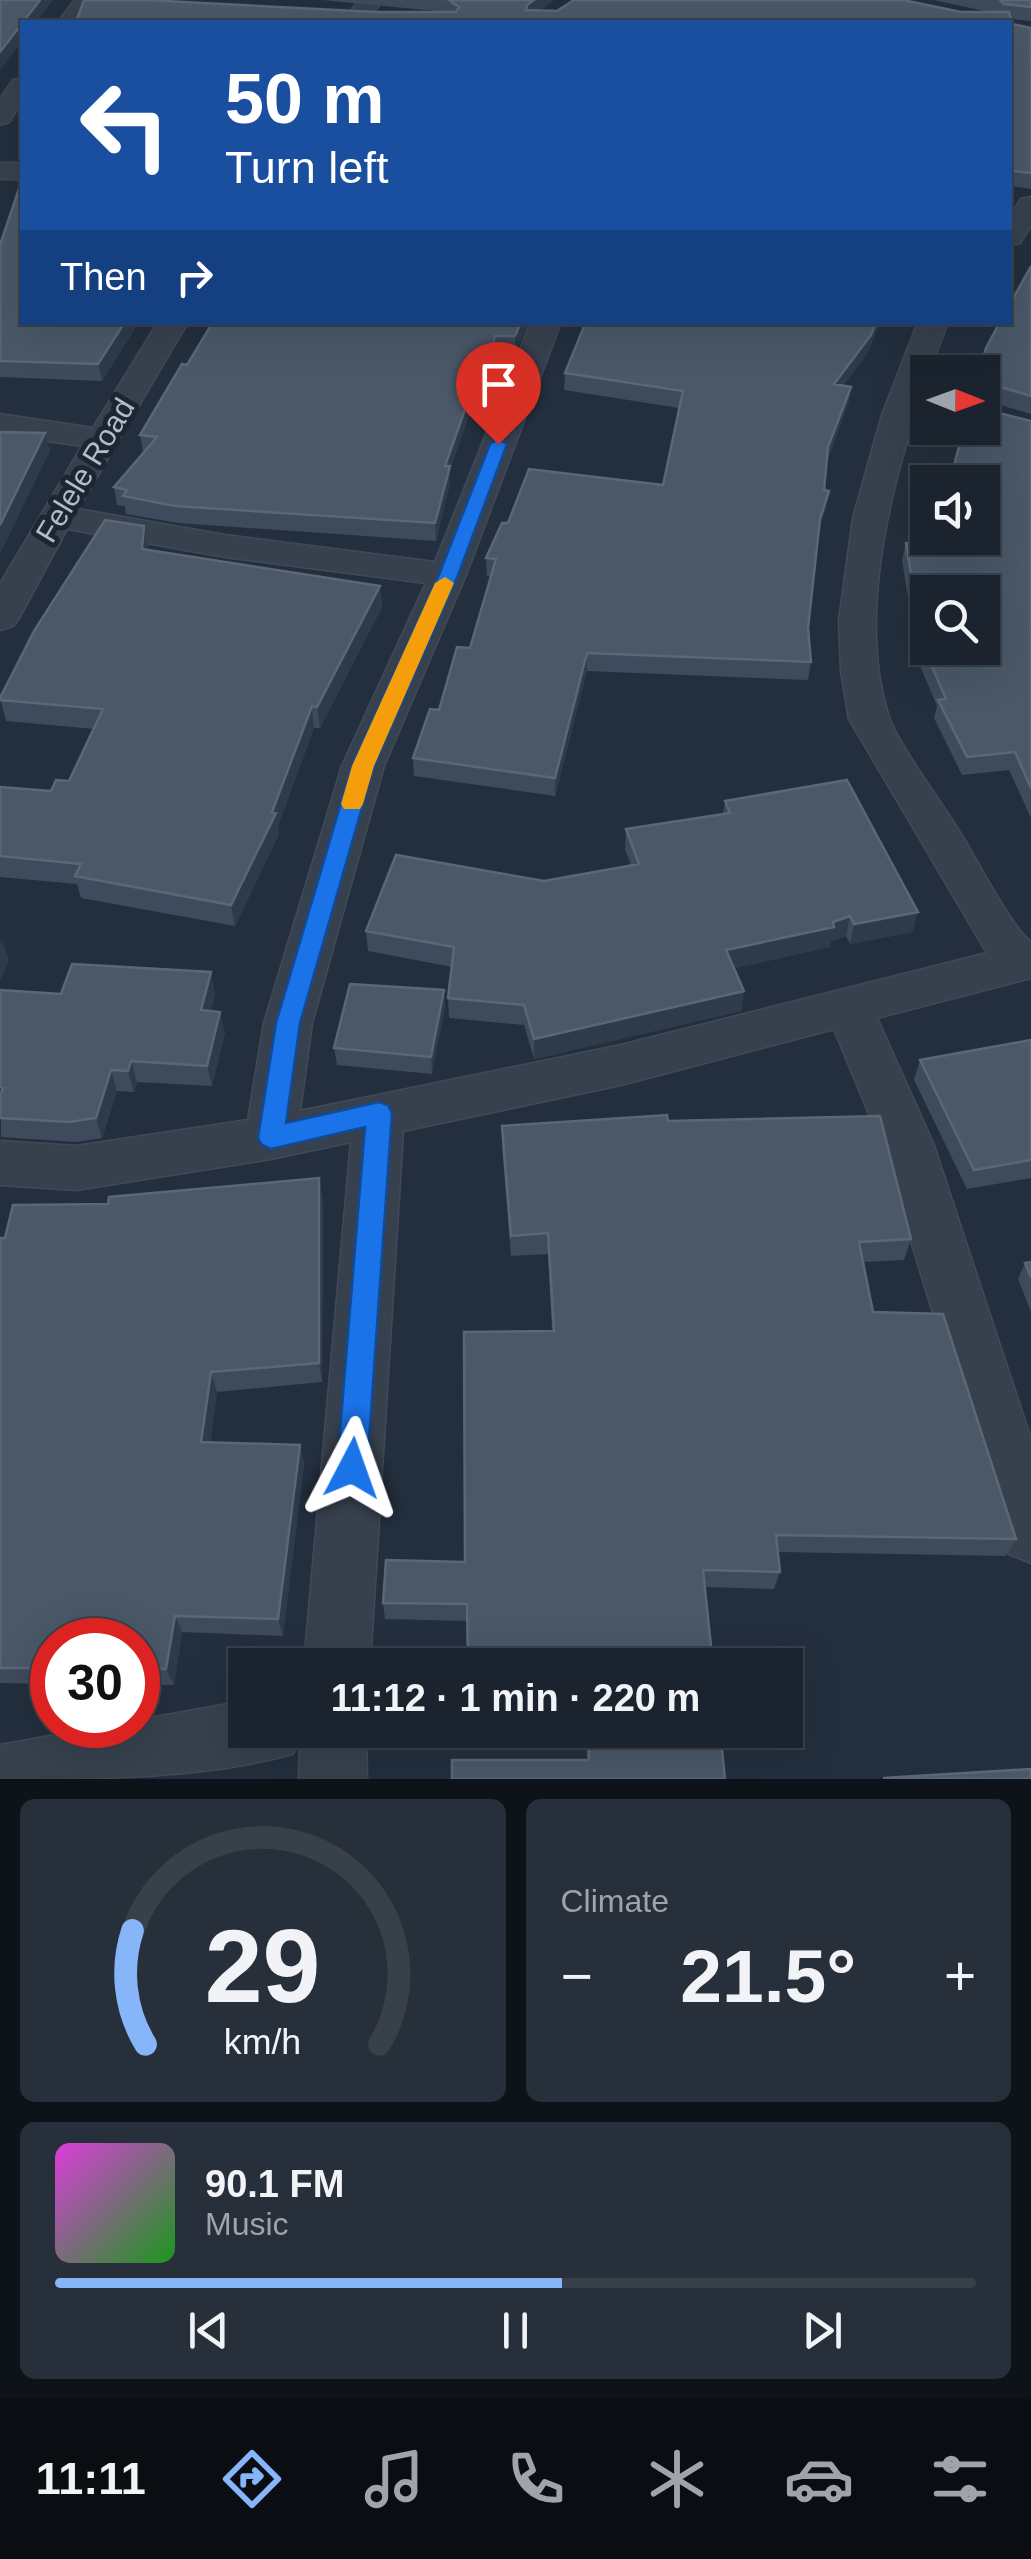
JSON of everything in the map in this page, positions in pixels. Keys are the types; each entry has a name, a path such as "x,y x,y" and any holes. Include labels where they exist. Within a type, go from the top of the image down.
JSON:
{"street":[{"path":"71,20 86,0 104,1"},
{"path":"358,8 392,16"},
{"path":"0,117 20,88"},
{"path":"1018,239 1031,204"},
{"name":"Felele Road","path":"0,618 56,516 172,325"},
{"path":"271,1138 288,1023 363,766 448,575 545,325"},
{"path":"925,355 932,325"},
{"path":"0,1163 76,1168 271,1138 621,1065 847,1004 1024,962 869,719 858,678 856,616 876,501 910,411"},
{"path":"0,424 103,439"},
{"path":"56,516 225,546 448,575"},
{"path":"847,1004 907,1142 1031,1532"},
{"path":"338,1648 379,1113"},
{"path":"0,1779 228,1738"},
{"path":"333,1748 334,1779"}],"building":[{"path":"0,0 40,0 25,20 20,20 20,26 0,52"},
{"path":"84,0 456,12 459,7 449,0 534,0 526,10 557,11 574,0 903,0 961,12 1009,12 1011,20 77,20"},
{"path":"1000,0 1031,0 1031,7 1004,4"},
{"path":"1012,24 1031,28 1031,173 1012,171"},
{"path":"20,186 20,325 123,325 98,364 0,361 0,245"},
{"path":"1031,266 1031,396 1000,387 1000,355 984,355 998,325 1012,325 1012,300"},
{"path":"211,325 520,325 515,336 495,336 489,361 482,361 445,466 450,466 435,523 175,506 123,496 127,490 114,487 157,437 140,435 182,364 187,365"},
{"path":"585,325 875,325 834,384 851,387 828,447 824,490 829,491 820,519 808,628 811,662 587,653 555,778 413,758 430,709 439,710 457,647 470,648 496,559 486,558 502,523 508,523 529,469 663,485 683,391 565,373"},
{"path":"1000,413 1031,421 1031,788 1015,752 967,757 938,700 946,699 931,665 1000,665 1000,575 911,575 906,543 910,543 910,555 1000,555 1000,465 954,465 959,445 1000,445"},
{"path":"0,432 45,433 0,525"},
{"path":"105,520 144,526 142,549 380,586 317,707 312,706 272,812 276,813 231,905 75,876 81,864 0,856 0,787 51,791 56,780 69,781 103,709 0,698 34,631"},
{"path":"847,780 918,912 854,924 850,916 833,922 834,927 726,950 744,991 534,1039 524,1005 448,998 454,947 366,931 396,855 544,881 639,864 626,829 730,813 725,801"},
{"path":"72,964 211,972 201,1010 220,1012 207,1066 131,1061 128,1071 111,1070 96,1118 69,1122 0,1118 0,990 61,994"},
{"path":"350,984 444,990 431,1057 334,1048"},
{"path":"1031,1040 1031,1160 974,1170 920,1060"},
{"path":"667,1115 668,1121 880,1116 911,1239 859,1242 873,1312 943,1314 1016,1539 776,1535 780,1572 703,1570 711,1648 468,1648 467,1604 383,1603 386,1560 465,1562 464,1332 554,1331 548,1233 511,1236 502,1126"},
{"path":"319,1178 319,1363 211,1372 201,1442 300,1445 278,1619 175,1616 166,1669 160,1669 160,1618 30,1618 30,1668 0,1668 0,1238 5,1238 13,1205 108,1204 109,1197"},
{"path":"589,1748 722,1748 725,1779 452,1779 452,1760 589,1760"},
{"path":"1031,1769 1031,1779 883,1778"}],"slow traffic":[{"path":"352,804 363,766 445,583"}],"route":[{"path":"352,1468 379,1113 271,1138 288,1023 363,766 448,575 498,444"}]}
